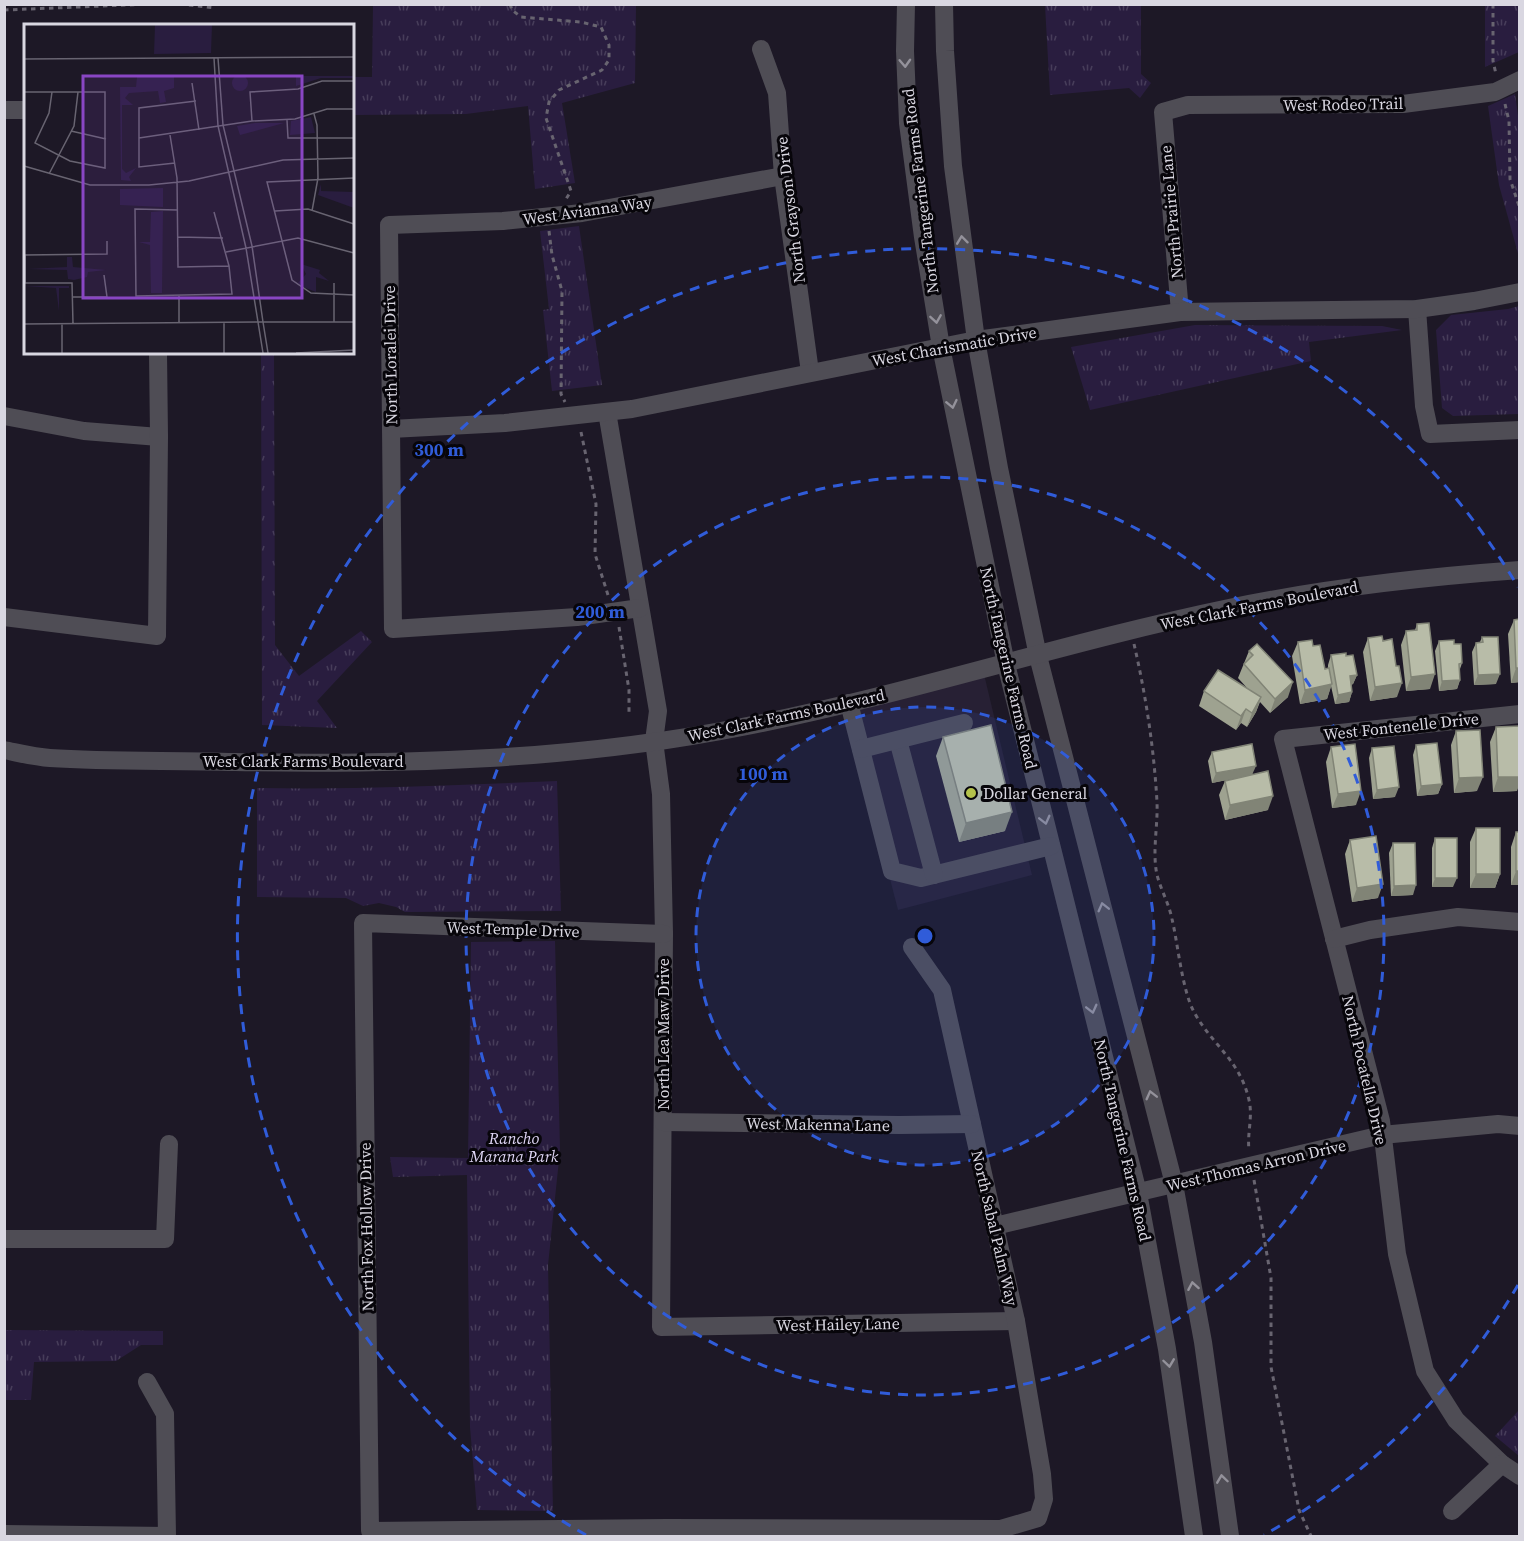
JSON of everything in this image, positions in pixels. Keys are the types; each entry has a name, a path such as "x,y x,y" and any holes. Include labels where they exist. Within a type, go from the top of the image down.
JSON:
{"street":[{"name":"North Tangerine Farms Road","path":"906,4 908,123 940,347 1006,664 1138,1193 1167,1349 1194,1536"},
{"name":"North Tangerine Farms Road","path":"944,4 953,166 975,340 1038,656 1174,1184 1203,1342 1230,1536"},
{"name":"North Grayson Drive","path":"761,49 777,93 783,176 810,372"},
{"name":"West Rodeo Trail","path":"1163,112 1188,105 1403,104 1495,92 1520,80"},
{"path":"4,110 24,110"},
{"name":"North Prairie Lane","path":"1163,112 1180,312"},
{"name":"West Avianna Way","path":"389,225 503,221 582,213 783,176"},
{"name":"North Loralei Drive","path":"389,225 393,629 577,617 613,612"},
{"name":"West Charismatic Drive","path":"391,429 506,423 632,410 975,340 1180,312 1417,309 1520,292"},
{"path":"1417,309 1424,406 1430,434 1520,430"},
{"path":"4,617 157,636 158,354"},
{"name":"North Lea Maw Drive","path":"607,412 658,711 654,741 661,794 664,934 661,1327"},
{"path":"4,416 84,431 159,437"},
{"name":"West Clark Farms Boulevard","path":"4,750 47,758 265,762 497,758 594,750 741,728 1226,608 1339,588 1429,577 1520,570"},
{"path":"613,612 640,608"},
{"path":"849,703 892,871 921,878 1051,846"},
{"name":"West Fontenelle Drive","path":"1283,738 1520,714"},
{"path":"861,749 964,723"},
{"name":"North Pocatella Drive","path":"1283,738 1381,1121 1397,1254 1425,1371 1456,1420 1502,1464 1520,1476"},
{"path":"898,740 934,875"},
{"path":"1334,939 1370,930 1458,917 1520,922"},
{"name":"West Temple Drive","path":"363,923 664,934"},
{"name":"North Fox Hollow Drive","path":"363,923 370,1531 667,1532"},
{"name":"North Sabal Palm Way","path":"667,1532 1000,1530 1038,1518 1044,1499 1042,1474 1016,1321 942,990 912,947"},
{"name":"West Makenna Lane","path":"663,1122 972,1124"},
{"name":"West Thomas Arron Drive","path":"995,1226 1382,1135 1498,1124 1520,1126"},
{"path":"4,1239 165,1239 169,1144"},
{"name":"West Hailey Lane","path":"661,1327 1016,1321"},
{"path":"4,1534 167,1536 165,1414 147,1382"},
{"path":"1452,1511 1502,1464"}],"path":[{"path":"4,10 152,4"},
{"path":"180,4 215,8"},
{"path":"510,4 512,10 520,17 581,22 601,27 609,45 609,60 602,70 559,90 549,102 546,118 571,191 549,230 552,255 562,291 561,394 580,430 596,504 595,554 622,637 629,690 629,712"},
{"path":"1131,631 1145,692 1154,764 1157,805 1155,862 1158,876 1171,913 1193,1011 1227,1053 1240,1074 1247,1092 1251,1113 1248,1140 1271,1278 1271,1367 1299,1510 1311,1536"}],"shaded area":[{"path":"983,670 1032,875 898,910 845,704"}],"green space":[{"path":"636,5 635,83 562,103 575,183 535,189 528,106 466,114 354,115 354,77 372,77 373,6"},
{"path":"1045,5 1141,5 1141,74 1151,83 1140,98 1129,88 1050,95"},
{"path":"1485,5 1520,5 1519,52 1485,67"},
{"path":"1515,94 1520,130 1519,257 1499,185 1488,106"},
{"path":"579,226 602,385 552,391 543,310 549,309 540,231"},
{"path":"1519,306 1519,414 1453,416 1442,408 1436,330 1451,315"},
{"path":"1195,325 1382,326 1402,330 1309,342 1311,361 1090,410 1071,347"},
{"path":"261,354 274,354 275,645 299,676 361,631 372,642 317,701 337,728 262,725"},
{"path":"557,781 561,911 405,912 379,903 363,906 346,898 257,897 257,788 370,788"},
{"name":"Rancho Marana Park","path":"555,941 560,1150 548,1265 553,1511 477,1510 470,1427 467,1175 393,1177 390,1157 468,1158 471,942"},
{"path":"5,1330 163,1331 163,1345 141,1345 116,1361 34,1362 31,1400 5,1400"},
{"path":"1519,1410 1519,1456 1495,1436"}],"building":[{"path":"1520,619 1520,668 1516,668 1514,620"},
{"path":"1429,623 1435,674 1411,677 1406,631 1417,630 1417,624"},
{"path":"1382,636 1383,641 1392,639 1396,666 1399,666 1402,683 1375,687 1368,638"},
{"path":"1482,637 1498,637 1500,674 1478,675 1476,643 1483,642"},
{"path":"1312,640 1313,646 1320,645 1325,669 1329,668 1332,684 1305,690 1298,642"},
{"path":"1454,640 1454,644 1461,644 1460,680 1442,681 1439,641"},
{"path":"1257,644 1293,682 1275,699 1244,664 1253,655 1249,651"},
{"path":"1346,653 1346,656 1353,655 1357,675 1350,676 1352,692 1338,695 1331,655"},
{"path":"1218,670 1261,697 1252,713 1246,709 1241,716 1204,691"},
{"name":"Dollar General","path":"991,725 1012,812 966,823 943,737"},
{"path":"1520,726 1520,777 1498,777 1496,727"},
{"path":"1480,730 1483,777 1459,778 1456,731"},
{"path":"1437,743 1442,784 1421,786 1416,745"},
{"path":"1252,744 1256,766 1216,773 1212,752"},
{"path":"1355,744 1361,791 1338,794 1331,747"},
{"path":"1394,746 1399,787 1377,790 1372,748"},
{"path":"1268,771 1273,796 1230,805 1225,781"},
{"path":"1476,828 1500,828 1500,874 1476,874"},
{"path":"1516,832 1520,832 1520,871 1516,871"},
{"path":"1376,836 1383,884 1357,888 1350,840"},
{"path":"1435,838 1457,838 1457,878 1435,878"},
{"path":"1393,843 1415,843 1416,885 1394,886"}],"place":[{"name":"Dollar General","path":"971,793"}]}
